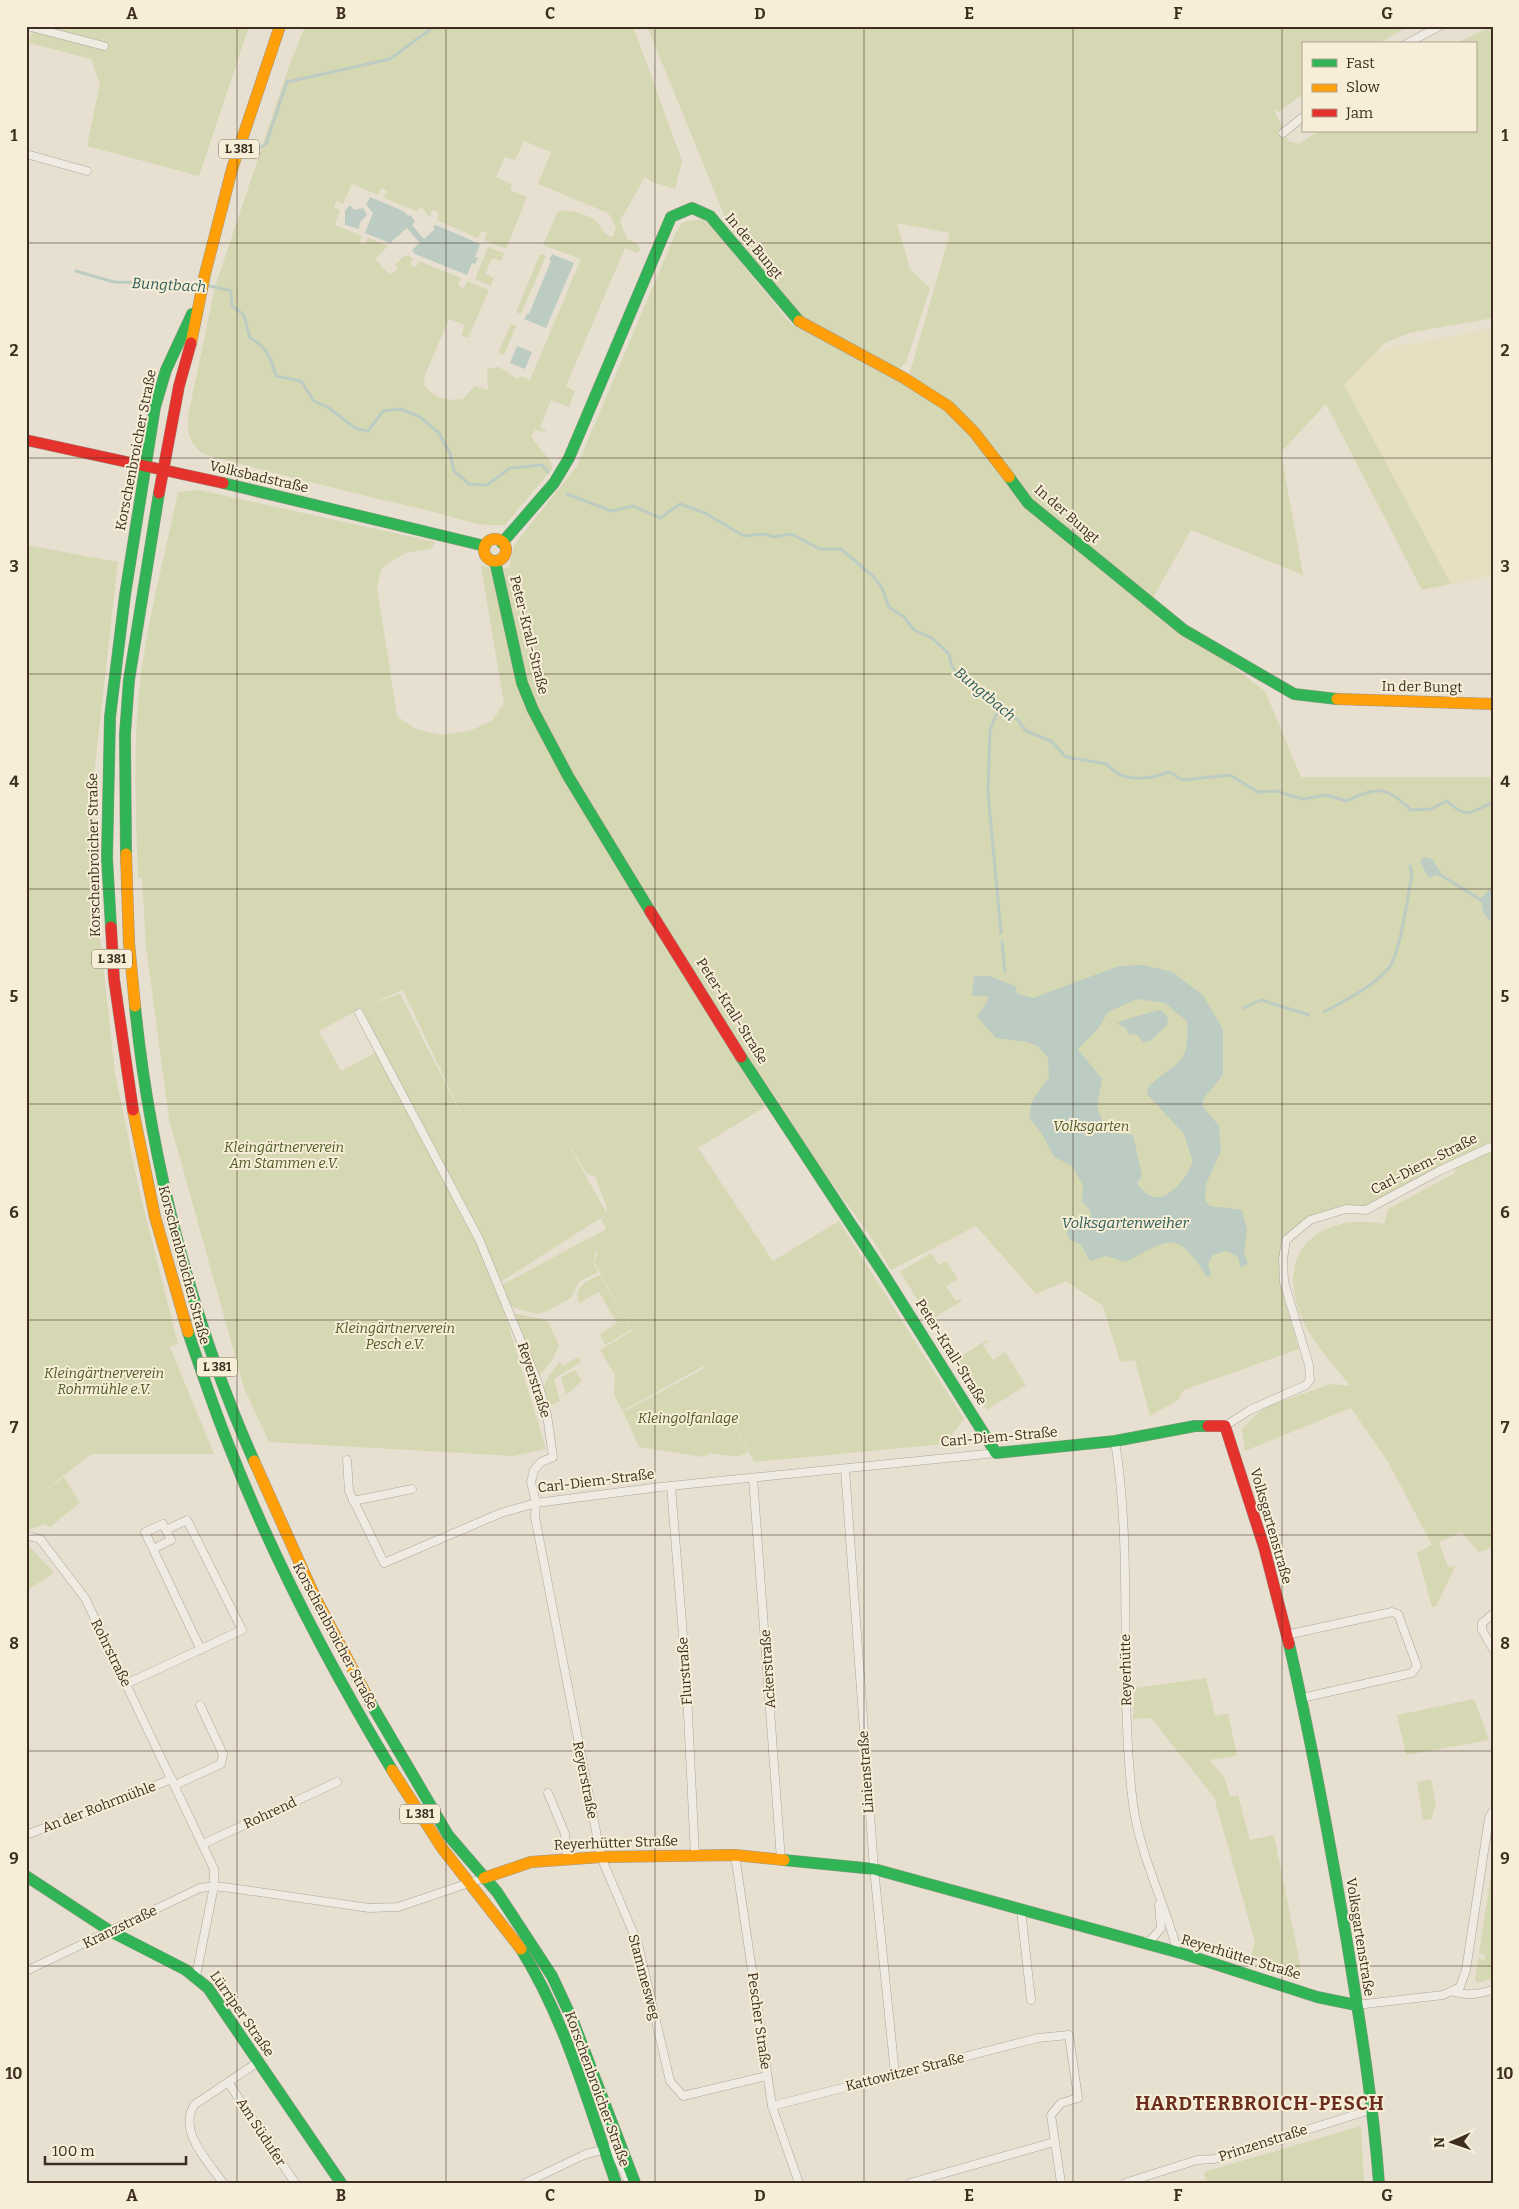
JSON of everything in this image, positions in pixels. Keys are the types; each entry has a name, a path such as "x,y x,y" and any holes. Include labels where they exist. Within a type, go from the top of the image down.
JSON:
{"street":[{"path":"27,26 104,46"},
{"name":"Korschenbroicher Straße","path":"280,26 232,169 204,274 197,319 179,386 163,470 129,680 125,734 129,943 138,1034 152,1125 171,1212 196,1302 222,1382 241,1432 315,1598 360,1684 448,1835 516,1918 552,1976 573,2021 635,2183"},
{"path":"1410,42 1440,26"},
{"path":"1283,133 1302,118"},
{"path":"26,154 87,171"},
{"name":"In der Bungt","path":"502,542 554,483 569,458 671,217 692,208 710,216 796,319 904,378 948,406 974,432 1028,503 1184,630 1294,694 1350,701 1493,704"},
{"name":"Korschenbroicher Straße","path":"200,293 161,384 146,466 113,680 109,734 107,813 110,948 135,1128 151,1205 170,1279 198,1369 225,1441 261,1524 332,1667 382,1754 435,1838 523,1952 559,2022 616,2183"},
{"name":"Volksbadstraße","path":"26,440 146,466 484,546"},
{"path":"492,540 502,542 505,554 501,559 495,561 486,557 484,546 492,540"},
{"name":"Peter-Krall-Straße","path":"495,561 522,683 533,710 568,776 710,1008 878,1264 996,1452"},
{"name":"Reyerstraße","path":"359,1013 479,1239 538,1383 547,1415 554,1457 542,1462 534,1470 531,1482 536,1503 534,1517 601,1857"},
{"name":"Carl-Diem-Straße","path":"347,1460 349,1491 384,1562 501,1513 536,1503 671,1486 1115,1440 1194,1426 1225,1426 1250,1410 1306,1385 1310,1380 1309,1365 1284,1283 1283,1259 1286,1240 1310,1220 1346,1209 1366,1210 1439,1171 1493,1146"},
{"name":"Volksgartenstraße","path":"1225,1426 1259,1533 1302,1698 1327,1827 1373,2109 1379,2183"},
{"name":"Reyerhütte","path":"1115,1440 1122,1542 1127,1731 1134,1810 1158,1896 1178,1952"},
{"name":"Linienstraße","path":"845,1469 874,1869 895,2074"},
{"name":"Ackerstraße","path":"753,1478 781,1860"},
{"name":"Flurstraße","path":"671,1486 686,1673 696,1856"},
{"path":"353,1501 412,1489"},
{"path":"126,1684 242,1630 187,1520 166,1530"},
{"path":"153,1548 171,1540 163,1524 145,1532 201,1650"},
{"name":"Rohrstraße","path":"29,1536 40,1539 85,1598 214,1869 214,1886 196,1976"},
{"path":"1286,1635 1392,1612 1398,1614 1417,1666 1412,1674 1302,1698"},
{"path":"1493,1614 1482,1623 1482,1630 1493,1649"},
{"path":"173,1782 221,1764 223,1760 223,1754 200,1705"},
{"name":"An der Rohrmühle","path":"26,1835 173,1782"},
{"name":"Rohrend","path":"203,1844 337,1782"},
{"path":"548,1793 565,1834 567,1858"},
{"path":"1454,1992 1464,1981 1489,1818 1493,1810"},
{"name":"Reyerhütter Straße","path":"214,1886 369,1908 398,1907 528,1863 567,1858 735,1856 874,1869 1178,1952 1317,1997 1356,2005 1443,1995 1454,1992 1476,1995 1493,1990"},
{"name":"Pescher Straße","path":"735,1856 772,2106 799,2183"},
{"name":"Stammesweg","path":"601,1857 638,1944 670,2081 683,2096 767,2076"},
{"name":"Lürriper Straße","path":"26,1876 111,1932 171,1960 196,1976 208,1988 341,2183"},
{"name":"Kranzstraße","path":"26,1971 200,1888 214,1886"},
{"name":"Reyerhütte","path":"1140,1943 1151,1940 1161,1928 1158,1896"},
{"path":"1021,1910 1031,2000"},
{"name":"Kattowitzer Straße","path":"772,2106 1038,2038 1069,2035 1078,2098 1061,2103 1051,2115 1054,2142"},
{"path":"223,2183 192,2136 188,2124 188,2115 194,2105 258,2062"},
{"name":"Am Südufer","path":"228,2082 295,2183"},
{"name":"Prinzenstraße","path":"1124,2183 1197,2160 1214,2159 1373,2109"},
{"path":"910,2183 1054,2142 1061,2183"},
{"path":"525,2183 543,2173 603,2149 612,2148 630,2183"}],"shaded area":[{"path":"1493,328 1493,577 1451,584 1327,399 1368,357 1392,347"}],"green space":[{"path":"33,26 249,26 199,176 87,146 100,84 91,59 29,43"},
{"path":"305,26 633,26 682,161 675,189 652,182 645,177 620,221 627,239 638,244 640,249 637,253 625,248 566,386 575,391 569,407 551,400 540,427 547,430 543,432 535,430 531,437 551,462 552,469 505,525 474,523 203,454 190,437 188,416 215,287 288,69","holes":["524,141 551,152 538,184 608,213 616,227 613,237 607,235 596,221 588,216 572,211 558,211 543,245 581,259 530,380 520,376 518,379 499,367 490,368 487,371 488,390 475,386 463,399 452,400 437,396 424,385 425,375 449,319 465,325 461,335 468,338 489,290 467,281 464,288 458,285 461,278 419,261 416,267 410,265 413,258 405,255 395,265 398,268 390,275 375,259 388,246 368,238 365,245 359,243 362,236 335,225 340,210 334,207 336,201 343,204 352,184 378,195 381,188 387,191 384,198 416,211 421,207 430,217 432,210 439,213 437,220 478,238 481,231 487,233 484,240 506,249 527,197 510,190 512,184 496,177 505,157 515,160"]},
{"path":"647,26 1409,26 1381,42 1302,42 1302,95 1279,112 1274,109 1288,141 1299,144 1317,132 1476,132 1476,42 1459,42 1490,27 1493,39 1493,318 1409,333 1385,343 1344,385 1451,584 1422,590 1326,404 1281,452 1303,575 1191,530 1150,603 1265,691 1301,777 1493,777 1493,886 1485,895 1481,905 1484,914 1493,923 1493,1547 1479,1552 1461,1532 1439,1542 1448,1567 1456,1565 1436,1606 1432,1607 1417,1553 1432,1545 1388,1462 1351,1408 1245,1451 1242,1429 1263,1408 1331,1384 1350,1386 1315,1342 1300,1313 1294,1290 1294,1270 1300,1254 1310,1240 1324,1230 1342,1224 1362,1222 1384,1224 1388,1209 1455,1173 1456,1164 1366,1210 1346,1209 1310,1220 1286,1240 1283,1295 1299,1349 1184,1390 1178,1400 1150,1416 1135,1360 1120,1362 1103,1306 1066,1281 1036,1294 976,1226 891,1270 871,1237 771,1100 762,1103 765,1107 698,1148 773,1261 839,1221 964,1419 945,1444 754,1462 704,1366 622,1411 614,1394 615,1375 600,1350 632,1331 594,1262 598,1254 590,1238 606,1229 601,1219 607,1214 496,1285 546,1449 514,1456 269,1442 244,1388 169,1119 146,947 142,878 138,878 136,761 139,692 151,617 178,492 199,490 435,542 431,549 405,553 382,568 377,587 397,716 415,729 442,735 469,731 492,721 504,703 481,566 509,568 514,545 577,466 676,232 683,222 703,219 721,238 791,324 877,364 909,376 950,233 897,223 910,269 930,288 906,363 898,370 799,314 729,227","holes":["403,990 461,1113 461,1114 400,994 371,1004","360,1009 383,1049 341,1071 319,1031","562,1133 587,1174 596,1177 607,1214"]},
{"path":"488,247 504,253 501,261 492,258 485,274 494,278 491,286 475,279"},
{"path":"540,254 546,256 521,314 516,312"},
{"path":"511,324 516,326 504,355 498,352"},
{"name":"Kleingärtnerverein Rohrmühle e.V.","path":"26,545 118,562 94,774 99,927 115,1073 138,1185 178,1344 170,1347 214,1454 92,1454 33,1499 64,1477 80,1503 50,1527 44,1524 28,1530 26,1528"},
{"path":"589,1238 596,1250 593,1262 598,1272 579,1282 571,1298 547,1311 537,1314 511,1307 502,1285"},
{"path":"931,1253 939,1265 946,1261 958,1279 946,1286 956,1301 960,1299 962,1301 930,1320 900,1272"},
{"path":"600,1275 631,1330 605,1345 600,1334 617,1323 599,1292 579,1303 578,1297 578,1292 582,1285"},
{"path":"513,1313 547,1320 559,1345 551,1362 538,1377"},
{"path":"987,1340 988,1342 983,1345 993,1360 1005,1352 1026,1385 987,1410 955,1360"},
{"path":"578,1357 581,1362 554,1379 560,1401 549,1407 544,1393 548,1378 560,1361 563,1366"},
{"name":"Kleingolfanlage","path":"705,1368 748,1452 737,1457 709,1453 704,1457 639,1447 623,1412"},
{"path":"575,1370 582,1381 566,1395 561,1377"},
{"path":"26,1543 54,1573 26,1591"},
{"path":"1206,1678 1215,1716 1228,1713 1237,1756 1209,1760 1224,1777 1230,1796 1238,1795 1250,1840 1274,1835 1302,1974 1250,1959 1255,1942 1214,1797 1151,1718 1133,1719 1135,1688"},
{"path":"1474,1699 1489,1740 1406,1755 1397,1715"},
{"path":"1431,1779 1436,1805 1431,1819 1423,1820 1417,1782"},
{"path":"1493,1862 1493,1978 1478,1983 1475,1980 1478,1958 1484,1960 1485,1955 1479,1953"},
{"path":"1361,2126 1364,2183 1206,2183 1204,2172"}],"water":[{"path":"370,197 403,211 408,216 410,215 415,221 412,225 424,239 435,229 433,227 436,225 480,244 475,257 478,258 475,264 472,263 467,275 415,254 412,250 420,243 407,228 390,243 365,233 373,213 366,205"},
{"path":"350,205 354,210 363,208 367,215 360,222 359,229 345,225 345,211"},
{"path":"552,254 574,263 546,328 524,319 529,314 551,261 549,260"},
{"path":"517,346 532,352 525,369 510,363"},
{"path":"1423,857 1432,859 1441,873 1429,878 1420,862"},
{"path":"1493,886 1493,923 1483,912 1481,898"},
{"name":"Volksgartenweiher","path":"1144,965 1172,972 1202,994 1223,1029 1223,1075 1203,1099 1203,1107 1219,1126 1221,1151 1206,1184 1205,1200 1210,1206 1242,1210 1247,1230 1244,1254 1248,1263 1241,1268 1238,1257 1226,1251 1213,1255 1208,1264 1211,1275 1207,1277 1188,1251 1172,1242 1153,1247 1126,1262 1106,1256 1090,1261 1081,1245 1071,1240 1067,1234 1072,1220 1079,1219 1089,1223 1091,1212 1082,1201 1083,1185 1071,1165 1054,1157 1042,1134 1029,1117 1032,1101 1049,1077 1048,1058 1038,1046 1027,1042 996,1038 977,1017 987,1002 988,996 972,996 974,976 989,976 1015,986 1018,994 1033,998 1119,966","holes":["1137,999 1165,1003 1187,1021 1186,1049 1178,1063 1147,1089 1148,1095 1184,1134 1193,1162 1189,1171 1176,1187 1161,1197 1153,1197 1145,1192 1137,1183 1142,1176 1133,1135 1107,1132 1097,1107 1102,1079 1078,1049 1098,1029 1108,1012"]},
{"path":"1161,1010 1167,1016 1168,1024 1150,1041 1143,1042 1137,1035 1129,1034 1126,1028 1117,1024 1131,1018"}],"waterway":[{"path":"259,148 266,144 287,82 390,59 435,26"},
{"name":"Bungtbach","path":"76,271 114,282 199,284"},
{"name":"Bungtbach","path":"206,285 231,291 232,306 244,315 250,338 264,349 276,376 301,381 314,401 329,408 355,428 368,431 383,411 401,409 420,417 439,433 450,453 454,471 469,484 487,485 510,468 542,465 548,472"},
{"name":"Bungtbach","path":"567,494 611,511 633,506 660,518 680,504 705,513 744,536 763,534 774,537 791,534 820,549 841,549 875,578 882,588 889,607 904,617 914,630 932,638 949,654 952,667 966,680 989,693 999,708 1018,720 1026,731 1051,741 1066,757 1107,764 1120,774 1135,778 1152,777 1169,772 1183,780 1230,775 1258,792 1276,791 1303,799 1326,795 1347,801 1366,793 1381,791 1395,796 1411,810 1431,809 1447,801 1466,813 1493,803"},
{"path":"999,708 990,730 988,793 1001,933"},
{"path":"1324,1012 1358,993 1388,969 1400,939 1412,875 1410,866"},
{"path":"1439,874 1481,900"},
{"path":"1002,942 1005,972"},
{"path":"1244,1008 1261,1000 1309,1015"}],"traffic: fast":[{"path":"502,543 554,483 569,458 671,217 692,208 710,216 799,321"},
{"path":"111,927 107,858 110,717 125,595 155,407 166,370 192,314"},
{"path":"1009,477 1028,503 1184,630 1294,694 1337,699"},
{"path":"223,483 485,546"},
{"path":"126,854 125,734 129,680 159,493"},
{"path":"495,561 522,683 533,710 568,776 650,911"},
{"path":"135,1006 151,1122 177,1238 211,1353 254,1461"},
{"path":"741,1057 883,1273 996,1453 1115,1441 1195,1426 1208,1426"},
{"path":"188,1332 223,1432 264,1530 325,1652 392,1770"},
{"path":"1289,1644 1320,1793 1347,1942 1370,2092 1379,2183"},
{"path":"370,1702 448,1835 497,1892 552,1976 573,2021 635,2183"},
{"path":"784,1860 874,1869 1184,1954 1317,1997 1356,2005"},
{"path":"26,1876 110,1931 186,1970 208,1988 341,2183"},
{"path":"521,1949 551,2005 575,2063 616,2183"}],"traffic: slow":[{"path":"191,343 205,274 232,169 280,26"},
{"path":"799,321 904,378 948,406 974,432 1009,477"},
{"path":"495,539 503,542 506,550 503,558 495,561 487,558 484,550 487,542 495,539"},
{"path":"1337,699 1493,704"},
{"path":"126,854 129,943 135,1006"},
{"path":"133,1110 155,1217 188,1332"},
{"path":"254,1461 315,1597 370,1702"},
{"path":"392,1770 442,1848 521,1949"},
{"path":"484,1878 531,1862 601,1857 735,1855 784,1860"}],"traffic: jam":[{"path":"159,493 179,386 191,343"},
{"path":"26,440 223,483"},
{"path":"650,911 741,1057"},
{"path":"111,927 114,979 133,1110"},
{"path":"1208,1426 1225,1426 1264,1547 1289,1644"}],"district":[{"name":"HARDTERBROICH-PESCH","path":"1260,2103"}],"park label":[{"name":"Volksgarten","path":"1091,1126"},
{"name":"Kleingärtnerverein Am Stammen e.V.","path":"284,1156"},
{"name":"Kleingärtnerverein Pesch e.V.","path":"395,1336"}]}
